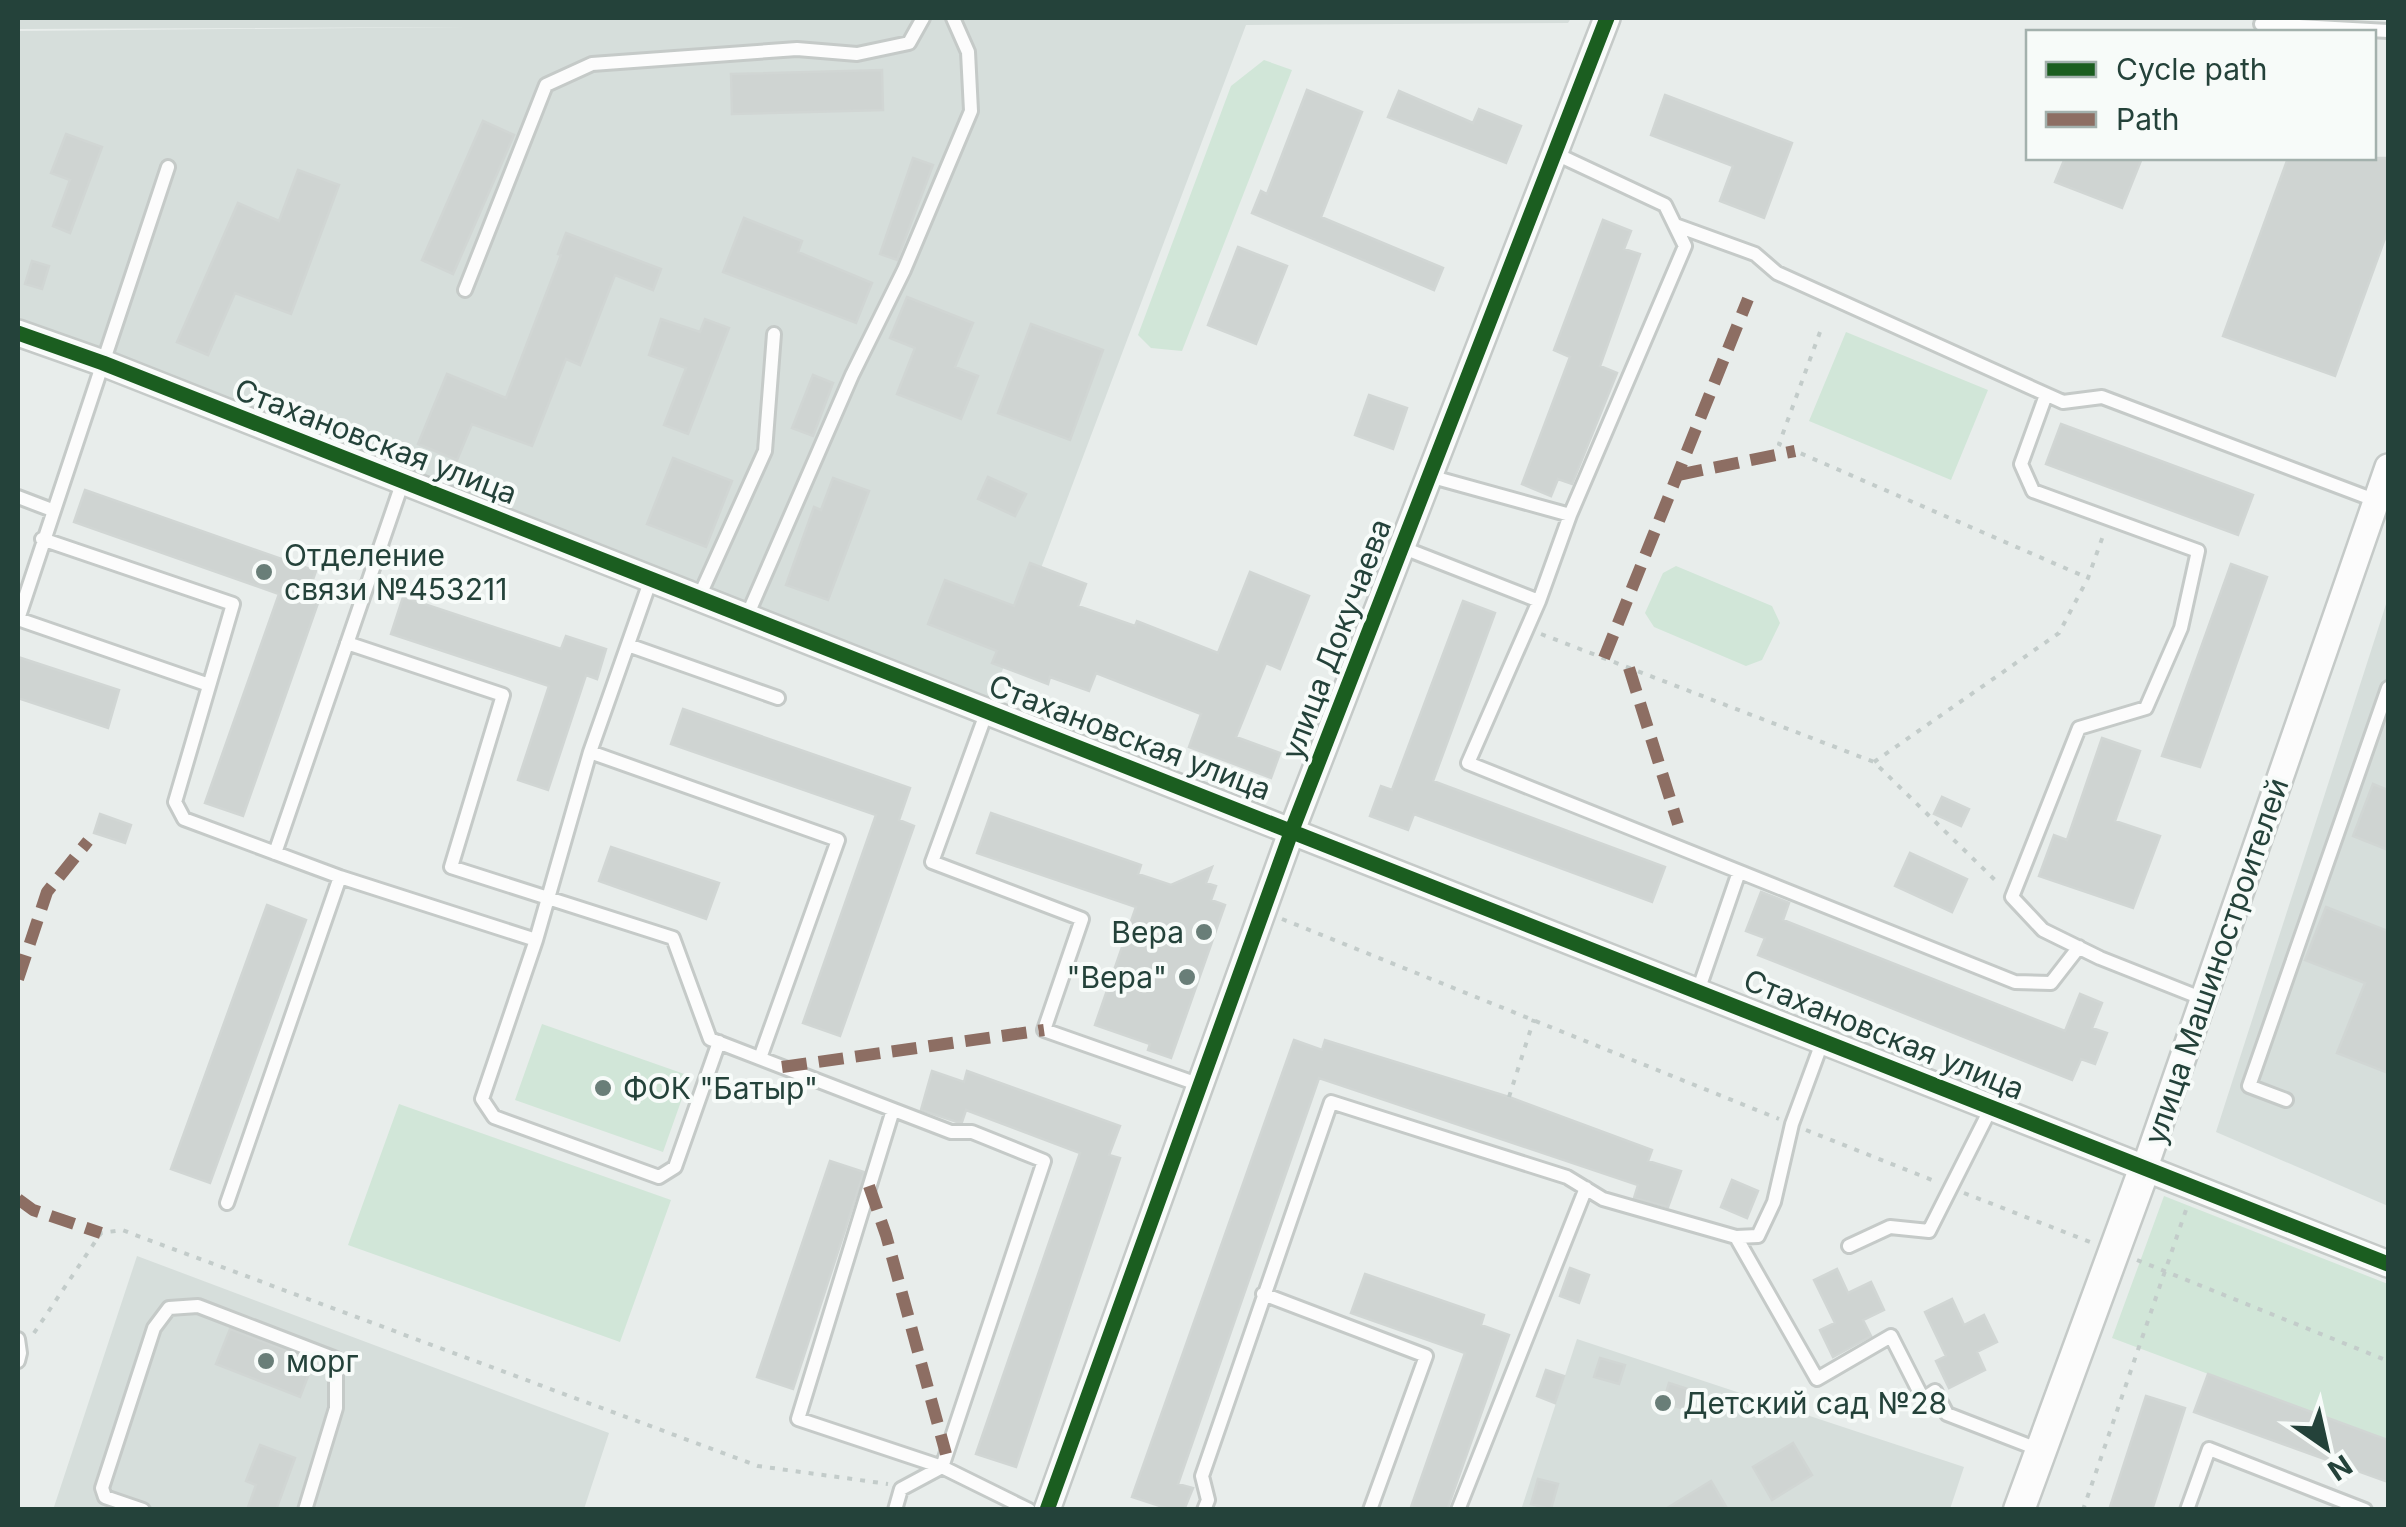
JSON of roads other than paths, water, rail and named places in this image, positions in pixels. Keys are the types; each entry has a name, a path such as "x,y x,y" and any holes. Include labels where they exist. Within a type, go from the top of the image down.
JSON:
{"street":[{"name":"улица Докучаева","path":"1048,1510 1292,830 1607,18"},
{"name":"Стахановская улица","path":"18,333 651,578 2388,1264"},
{"name":"улица Машиностроителей","path":"2019,1510 2144,1167 2388,468"}],"lane":[{"path":"465,290 546,86 592,64 797,49 857,54 910,43 923,18"},
{"path":"747,616 852,375 904,270 971,111 968,52 953,18"},
{"path":"2261,24 2370,30"},
{"path":"1554,153 1665,206 1685,246 1570,515 1540,601 1468,763 2015,982 2051,984 2079,947"},
{"path":"168,168 18,619 209,685"},
{"path":"1675,225 1754,254 1777,273 2063,402 2102,397 2377,501"},
{"path":"699,597 765,450 774,334"},
{"path":"2046,394 2020,464 2033,490 2198,551 2181,628 2146,708 2080,728 2012,896 2043,930 2201,998"},
{"path":"1428,476 1570,515"},
{"path":"275,853 403,481"},
{"path":"18,498 52,510"},
{"path":"42,539 233,604 175,802 184,819 340,877 536,940"},
{"path":"1400,547 1540,601"},
{"path":"651,578 590,752 536,940 482,1099 494,1116 659,1177 675,1167 718,1042"},
{"path":"347,644 503,695 451,867 673,938 710,1039 951,1132 972,1132 1044,1161 942,1467 901,1489 895,1510"},
{"path":"628,645 778,698"},
{"path":"2286,1100 2248,1086 2388,688"},
{"path":"987,711 932,862 1082,919 1044,1030 1203,1086"},
{"path":"590,752 838,840 760,1058"},
{"path":"1698,990 1739,872"},
{"path":"227,1203 340,877"},
{"path":"1204,1510 1208,1500 1202,1476 1331,1102 1568,1177 1603,1198 1736,1238 1758,1236 1774,1202 1792,1124 1823,1040"},
{"path":"1848,1246 1890,1227 1930,1231 1992,1106"},
{"path":"893,1110 798,1420 942,1467 1028,1510"},
{"path":"1458,1510 1586,1188"},
{"path":"1736,1238 1817,1380 1891,1336 1923,1399 1935,1391 1946,1414 2040,1450"},
{"path":"1263,1294 1426,1356 1370,1510"},
{"path":"142,1510 105,1497 102,1488 154,1328 168,1308 198,1306 336,1360 336,1408 305,1510"},
{"path":"2187,1510 2208,1448 2366,1510"}],"place":[{"name":"Отделение связи №453211","path":"264,572"},
{"name":"Вера","path":"1204,932"},
{"name":"\"Вера\"","path":"1187,977"},
{"name":"ФОК \"Батыр\"","path":"603,1088"},
{"name":"морг","path":"266,1361"},
{"name":"Детский сад №28","path":"1663,1403"}]}
